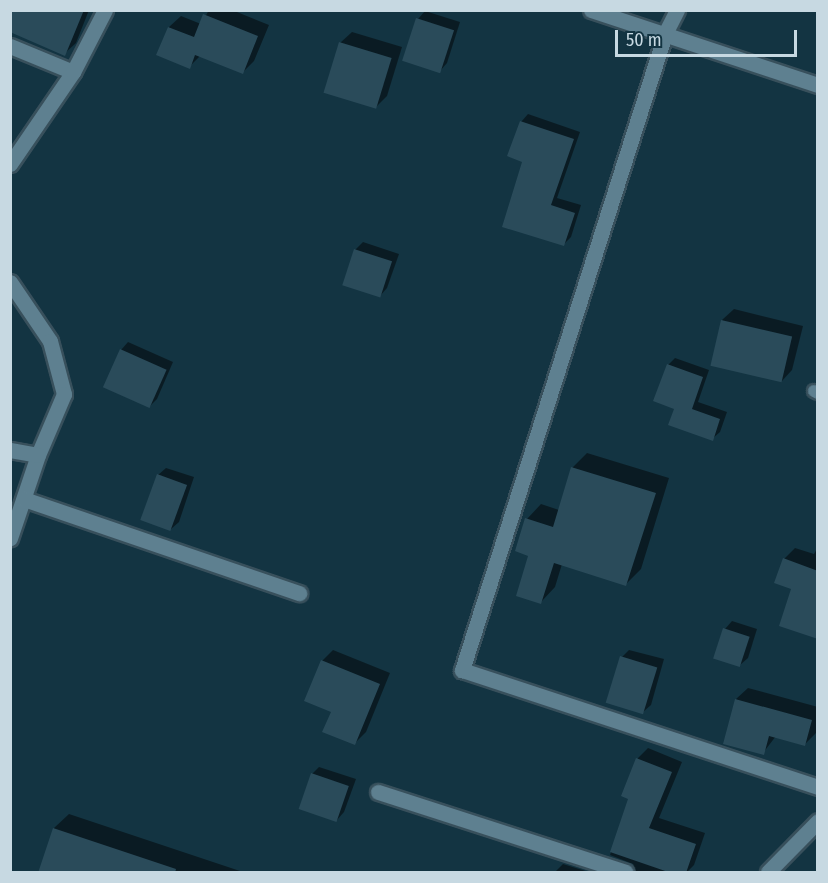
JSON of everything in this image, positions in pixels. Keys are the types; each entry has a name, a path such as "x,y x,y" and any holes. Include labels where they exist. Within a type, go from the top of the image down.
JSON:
{"street":[{"path":"10,164 73,72 105,10"},
{"path":"591,10 818,85"},
{"path":"677,10 665,34 462,670 818,787"},
{"path":"10,46 73,72"},
{"path":"10,282 50,340 64,394 38,455 10,538"},
{"path":"10,450 38,455"},
{"path":"24,499 299,593"},
{"path":"378,792 625,873"},
{"path":"768,873 818,821"}],"building":[{"path":"10,10 84,10 65,56 10,32"},
{"path":"203,14 258,36 243,74 195,55 190,69 156,55 168,27 194,37"},
{"path":"416,18 454,30 440,73 402,61"},
{"path":"339,42 392,58 376,109 324,93"},
{"path":"520,121 574,139 551,205 575,213 564,246 502,227 522,162 507,156"},
{"path":"354,249 392,261 380,298 342,285"},
{"path":"721,320 792,336 782,382 710,366"},
{"path":"120,349 167,370 150,408 103,387"},
{"path":"667,364 703,377 692,409 720,419 713,441 668,425 674,409 653,401"},
{"path":"571,467 656,493 626,586 554,563 541,604 516,596 528,556 515,551 525,518 553,527"},
{"path":"157,474 187,485 170,531 140,520"},
{"path":"783,558 818,571 818,639 779,626 791,589 774,583"},
{"path":"723,628 750,637 740,667 713,658"},
{"path":"620,656 657,667 643,714 606,703"},
{"path":"321,660 380,684 355,745 322,732 331,712 304,701"},
{"path":"735,699 812,720 805,746 769,736 764,755 723,744"},
{"path":"636,758 672,772 649,828 696,844 686,873 671,873 610,852 628,799 621,796"},
{"path":"311,773 349,786 336,822 299,809"},
{"path":"53,828 176,869 175,873 38,873"}]}
